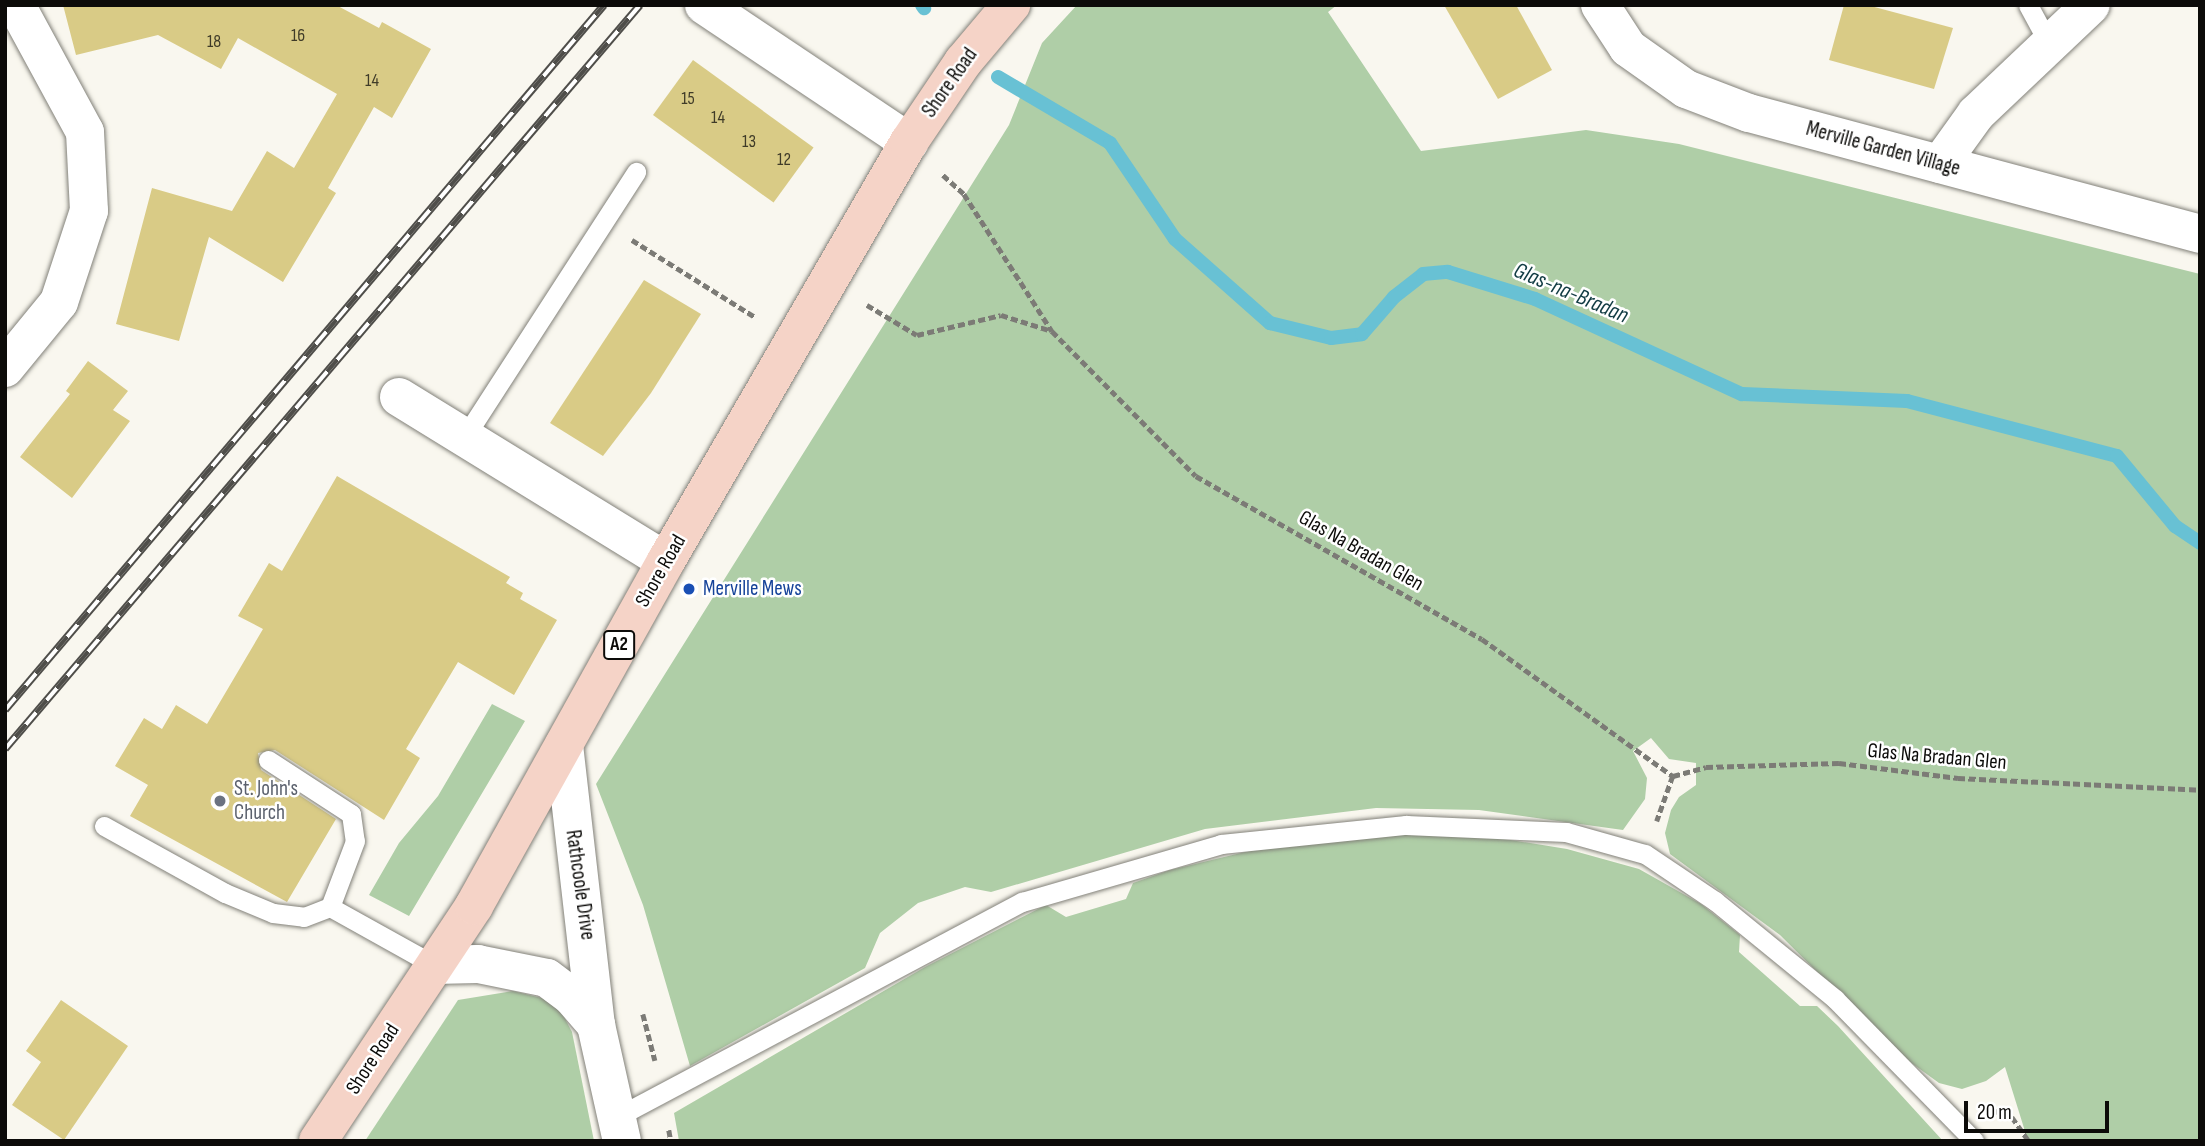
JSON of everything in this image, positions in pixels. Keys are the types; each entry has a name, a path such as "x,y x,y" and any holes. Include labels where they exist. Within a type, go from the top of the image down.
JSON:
{"main road":[{"name":"Shore Road","path":"318,1141 474,906 666,561 909,142 971,52 1011,5"}],"street":[{"path":"5,369 59,302 89,211 85,132 16,5"},
{"path":"704,5 909,142"},
{"name":"Merville Garden Village","path":"1600,5 1628,48 1686,89 1749,113 2200,234"},
{"path":"1940,164 1976,114 2048,42 2091,5"},
{"path":"399,397 666,561"},
{"name":"Rathcoole Drive","path":"564,745 596,1026 619,1129"},
{"name":"Rathcoole Drive","path":"434,965 478,964 547,978 572,997 596,1026"}],"lane":[{"path":"2028,5 2048,42"},
{"path":"464,438 636,172"},
{"path":"268,760 351,814 355,841 330,908"},
{"path":"104,825 225,893 273,913 304,917 330,908 434,965"},
{"path":"619,1129 1022,902 1221,844 1406,825 1566,832 1645,854 1715,901 1835,999 1974,1141"}],"path":[{"name":"Glas Na Bradan Glen","path":"943,175 964,194 1052,331 1196,476 1482,639 1673,776 1706,767 1839,764 1958,778 2200,790"},
{"path":"604,223 794,342"},
{"name":"Glas Na Bradan Glen","path":"871,307 917,335 1001,315 1052,331"},
{"path":"1645,854 1673,776"}],"green space":[{"path":"1077,5 1337,5 1328,12 1421,151 1586,130 1679,144 2200,274 2200,1141 2028,1141 2005,1067 1986,1081 1962,1089 1939,1083 1902,1056 1780,935 1670,854 1665,833 1671,810 1679,797 1696,785 1696,763 1669,759 1651,738 1633,751 1647,778 1645,799 1623,830 1479,810 1376,808 1205,829 991,892 965,887 918,903 880,933 865,968 690,1066 643,905 596,784 1009,125 1042,43"},
{"path":"492,704 525,721 409,916 369,895 399,843 438,796"},
{"path":"1390,832 1467,833 1567,849 1639,869 1701,904 1740,935 1739,952 1800,1006 1817,1006 1943,1141 679,1141 674,1113 925,967 1046,905 1066,917 1126,899 1133,883 1170,870 1270,846"},
{"path":"513,991 542,998 560,1009 572,1032 594,1141 365,1141 458,1000"}],"building":[{"path":"63,5 336,5 379,28 382,22 431,49 392,118 374,107 328,188 336,193 283,282 209,237 179,341 116,324 152,188 232,211 267,151 294,168 337,94 238,38 221,69 158,35 76,55"},
{"path":"1444,5 1516,5 1552,70 1498,99"},
{"path":"1844,5 1867,5 1953,28 1934,89 1829,60"},
{"path":"693,60 814,148 774,203 653,115"},
{"path":"644,280 701,314 651,393 603,456 550,423"},
{"path":"88,361 128,391 113,410 130,421 72,498 20,457 70,394 66,391"},
{"path":"337,476 510,577 506,583 523,593 520,599 557,620 514,695 458,662 406,749 420,758 384,820 275,750 258,753 261,770 336,819 287,902 130,816 148,785 115,766 144,718 162,729 176,705 207,724 263,629 238,616 269,563 282,571"},
{"path":"61,1000 128,1046 64,1140 12,1105 41,1062 26,1051"}],"waterway":[{"name":"Glas-na-Bradan","path":"998,77 1110,143 1175,239 1270,323 1331,338 1362,334 1394,297 1423,274 1448,272 1535,299 1742,394 1907,401 2117,456 2175,526 2200,543"}],"railway":[{"path":"5,710 604,5"},
{"path":"5,749 640,5"}],"place":[{"name":"Merville Mews","path":"689,589"},
{"name":"St. John's Church","path":"220,801"}]}
